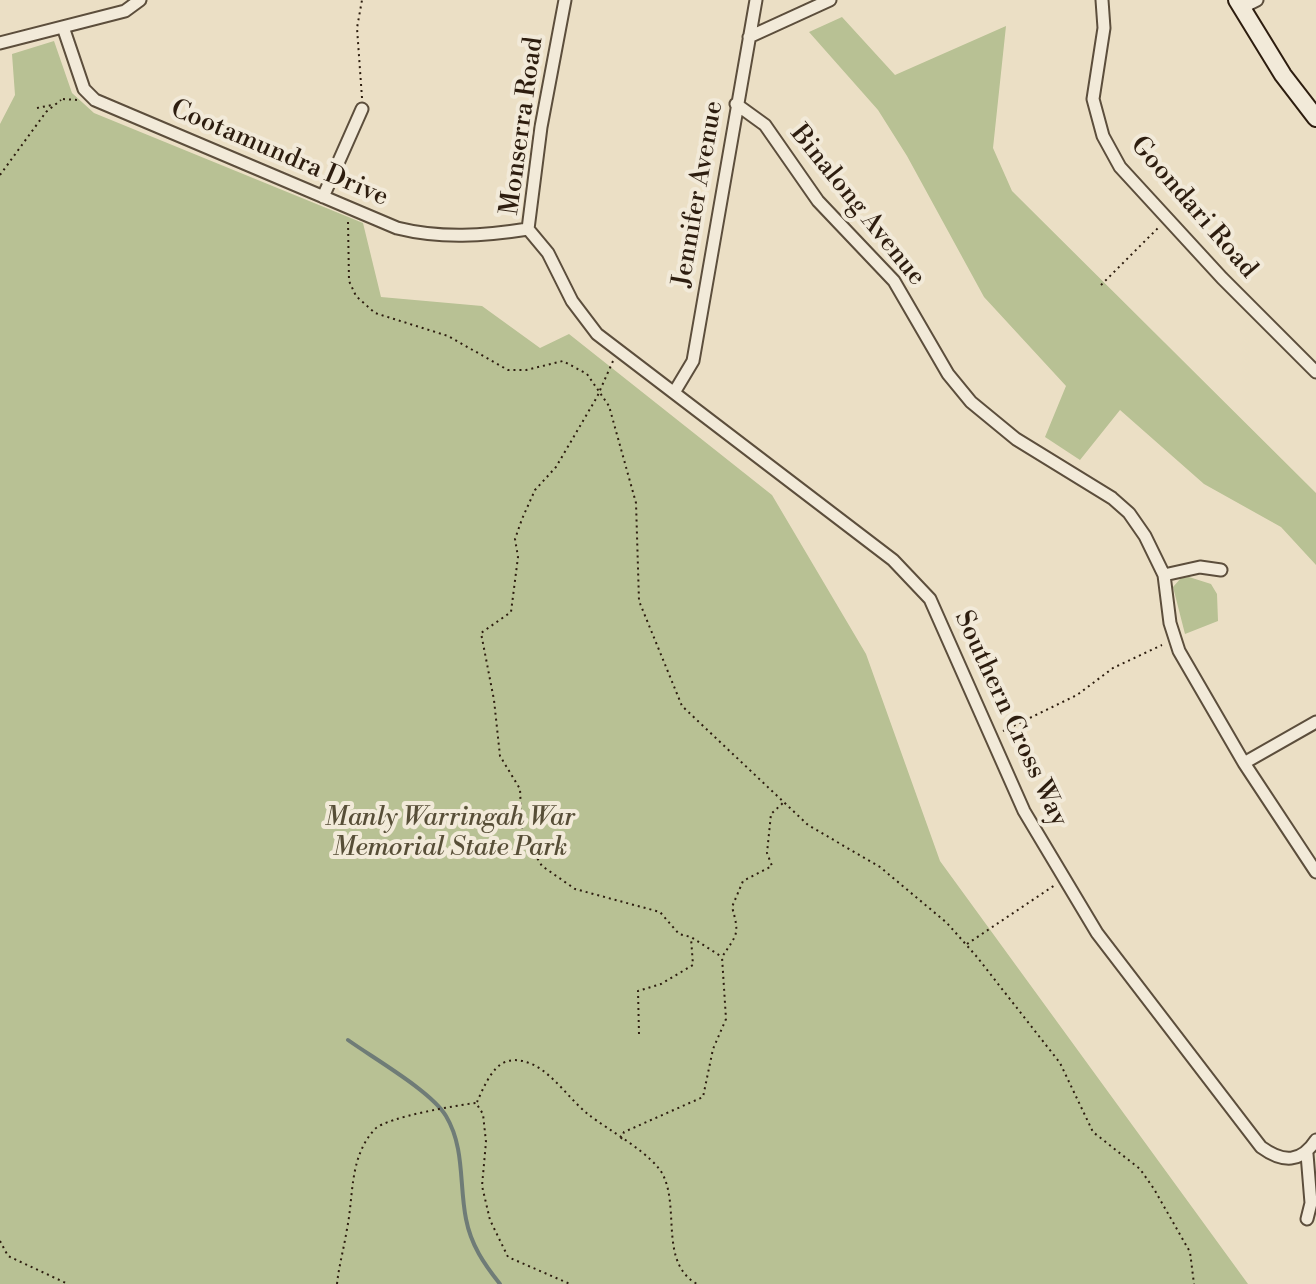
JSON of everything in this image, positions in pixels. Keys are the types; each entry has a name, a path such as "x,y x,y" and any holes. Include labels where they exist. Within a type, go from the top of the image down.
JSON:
{"main road":[{"path":"1239,4 1283,75 1316,118"}],"street":[{"path":"0,43 125,11 140,0"},
{"name":"Monserra Road","path":"565,0 541,127 528,229 548,253 572,301 597,334 675,391"},
{"name":"Jennifer Avenue","path":"675,391 693,361 756,0"},
{"path":"749,37 830,0"},
{"name":"Goondari Road","path":"1102,0 1104,28 1093,99 1103,136 1120,167 1316,372"},
{"path":"1239,4 1257,0"},
{"name":"Cootamundra Drive","path":"63,27 84,89 95,100 323,197 421,234 490,235 528,229"},
{"name":"Binalong Avenue","path":"736,104 765,125 818,201 894,281 948,374 971,402 1016,439 1112,498 1145,536 1164,575 1175,638 1244,763 1316,872"},
{"path":"323,197 362,109"},
{"name":"Southern Cross Way","path":"675,391 893,560 921,586 930,599 1024,811 1097,933 1261,1147 1274,1157 1292,1160 1307,1154"},
{"path":"1164,575 1200,567 1221,570"},
{"path":"1244,763 1316,722"},
{"path":"1307,1219 1311,1203 1307,1154 1316,1140"}],"path":[{"path":"362,0 357,28 362,109"},
{"path":"37,108 63,99 86,102"},
{"path":"0,175 53,105"},
{"path":"1101,285 1167,218"},
{"path":"348,221 349,281 356,296 375,313 448,336 508,370 526,370 563,361 587,374 601,390 609,406 636,503 638,529 635,562 639,601 682,706 808,825 880,867 947,923 966,944 1060,1063 1093,1132 1140,1169 1154,1189 1190,1252 1194,1284"},
{"path":"617,349 601,390 556,467 535,490 522,519 515,539 518,557 511,612 481,633 494,700 500,756 520,789 522,833 542,866 575,889 660,912 679,934 691,937 722,957"},
{"path":"991,736 1077,695 1113,668 1175,638"},
{"path":"621,1139 624,1132 703,1097 713,1049 726,1019 722,957 738,936 732,907 743,881 772,866 767,853 771,814 785,801"},
{"path":"966,944 1065,879"},
{"path":"639,1034 638,991 661,984 693,965 691,937"},
{"path":"476,1103 492,1073 504,1062 522,1060 538,1067 588,1114 664,1174 672,1205 674,1258 689,1280 697,1284"},
{"path":"337,1284 348,1227 351,1180 363,1148 377,1127 408,1116 476,1103"},
{"path":"476,1103 483,1114 486,1142 482,1186 490,1220 508,1257 570,1284"},
{"path":"0,1241 8,1256 68,1284"}],"green space":[{"path":"842,17 895,75 1006,26 993,148 1012,191 1316,493 1316,565 1281,527 1204,484 1120,410 1080,460 1045,437 1066,386 984,297 907,156 878,110 809,32"},
{"name":"Manly Warringah War Memorial State Park","path":"54,41 72,93 94,113 363,223 381,297 482,306 540,348 569,334 772,495 866,654 940,861 1248,1284 0,1284 0,124 15,95 12,54"},
{"path":"1189,577 1211,584 1217,594 1218,621 1185,634 1173,587 1181,578"}],"waterway":[{"path":"348,1040 428,1096 446,1116 459,1153 468,1228 479,1254 500,1284"}]}
